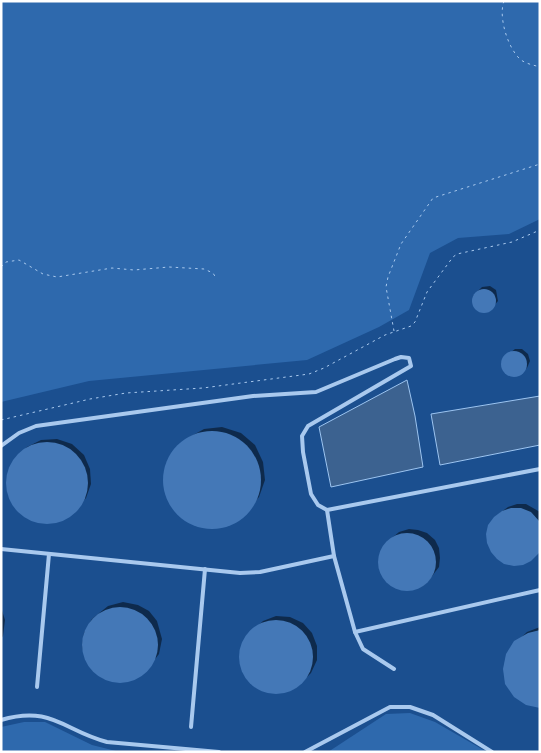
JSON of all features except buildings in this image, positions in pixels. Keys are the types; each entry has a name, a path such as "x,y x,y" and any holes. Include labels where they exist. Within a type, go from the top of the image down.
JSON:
{"lane":[{"path":"1,446 19,432 36,426 253,396 316,392 401,357 409,358 411,366 308,426 302,436 311,494 318,505 327,510 540,469"},
{"path":"327,510 334,556 355,632 363,649 394,669"},
{"path":"1,549 250,573 334,556"},
{"path":"37,687 49,554"},
{"path":"192,727 205,569"},
{"path":"355,632 540,590"},
{"path":"305,752 390,707 410,707 433,715 492,752"},
{"path":"1,720 21,715 44,716 107,742 219,752"}],"path":[{"path":"504,1 502,15 506,35 516,54 526,63 540,67"},
{"path":"394,332 386,287 388,277 401,244 433,198 540,164"},
{"path":"1,420 90,399 126,393 203,388 309,374 345,357 372,341 406,328 415,322 426,292 452,257 457,254 512,242 540,230"},
{"path":"1,267 6,262 19,260 44,274 57,277 112,268 134,270 169,267 204,269 213,273 216,278"}],"shaded area":[{"path":"1,1 540,1 540,219 509,234 458,238 430,253 409,310 379,327 307,360 89,381 1,402"},
{"path":"407,380 423,467 331,487 319,427"},
{"path":"540,396 540,445 440,465 431,414"},
{"path":"410,713 435,722 487,752 328,752 386,714"},
{"path":"24,722 45,722 92,745 120,752 1,752 1,727"}]}
